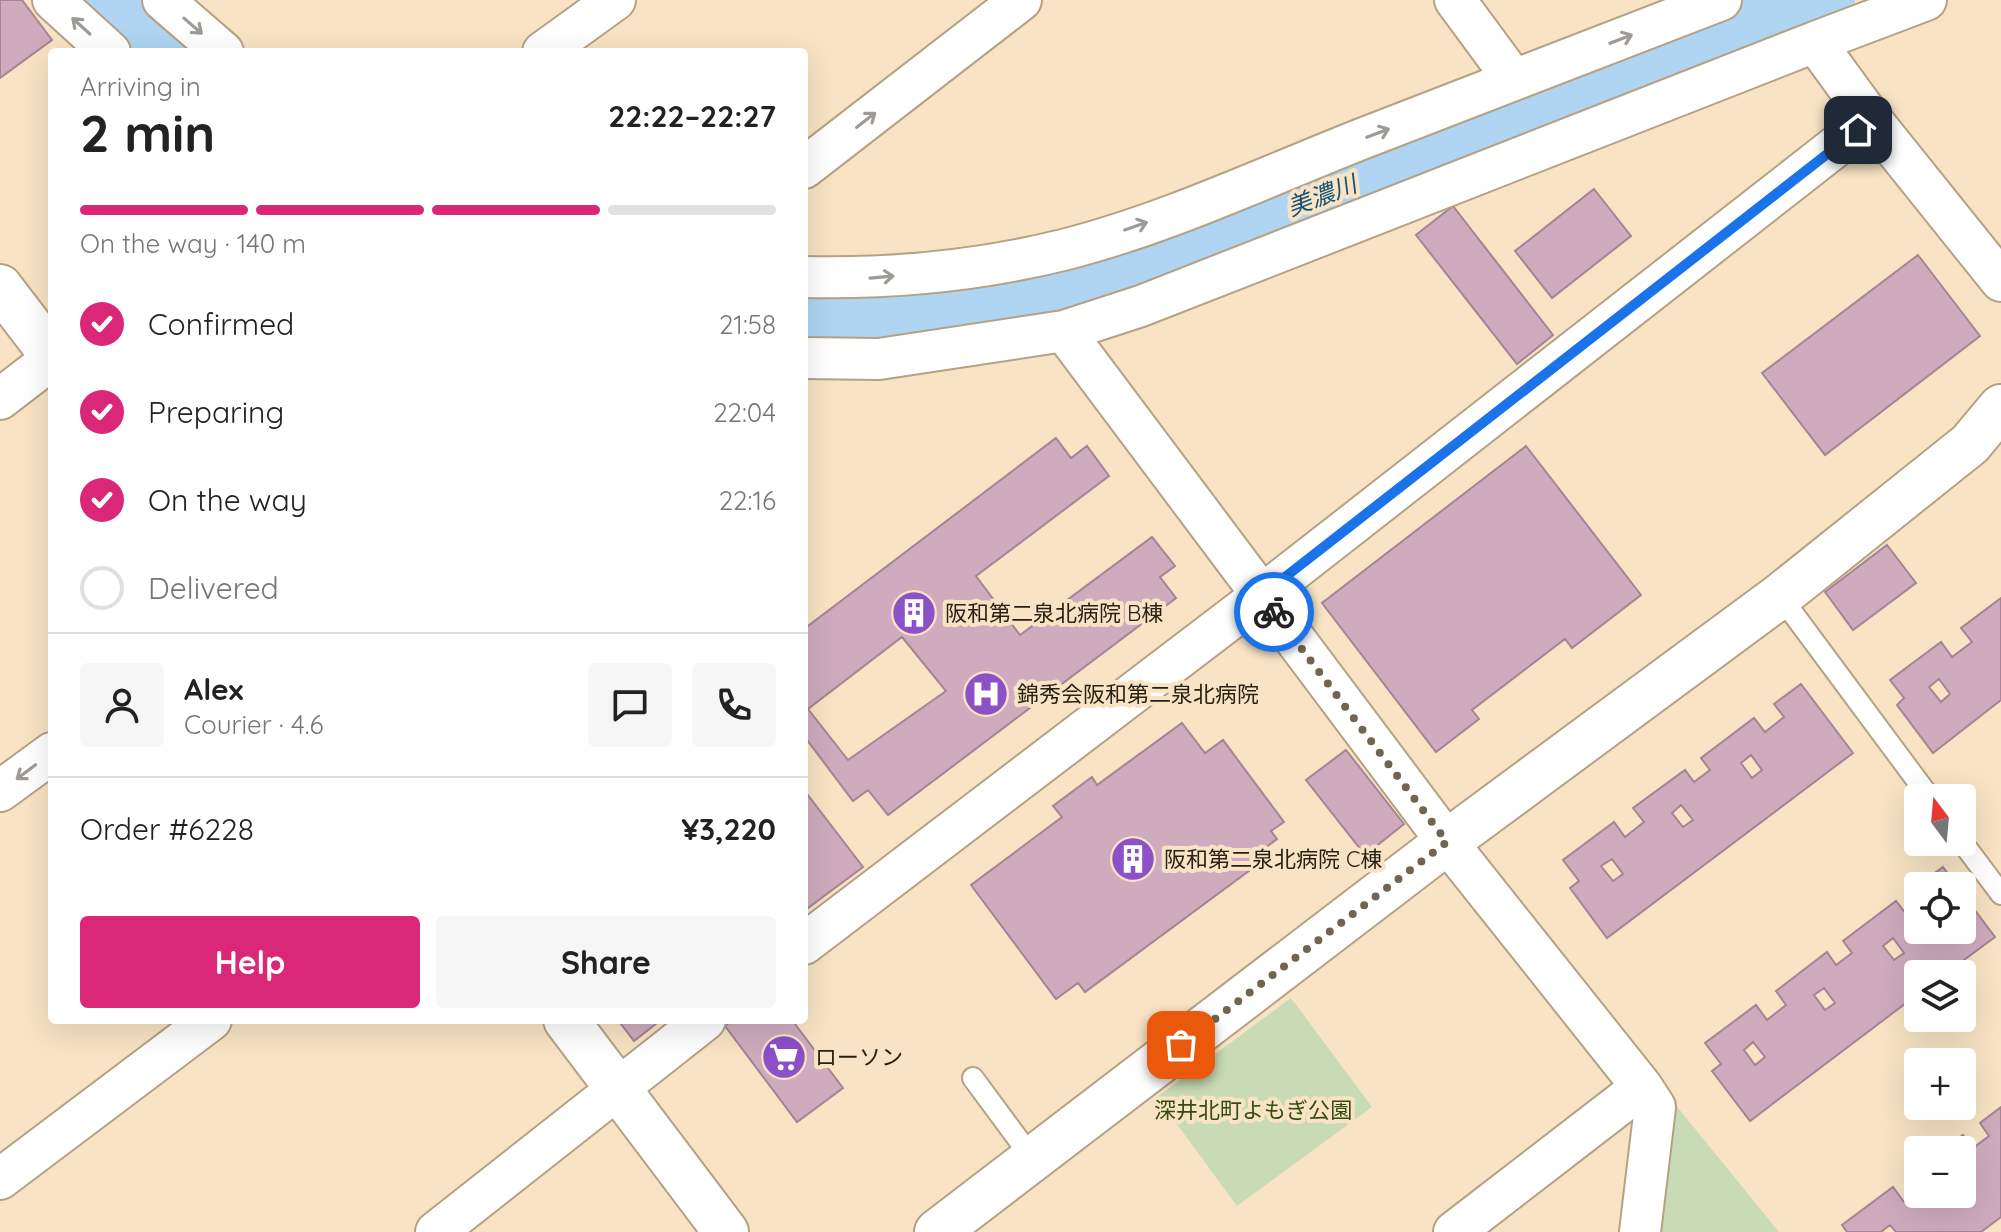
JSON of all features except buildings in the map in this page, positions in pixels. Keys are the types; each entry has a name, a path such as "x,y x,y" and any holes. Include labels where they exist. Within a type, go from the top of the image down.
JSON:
{"street":[{"path":"53,0 106,48"},
{"path":"163,0 218,48"},
{"path":"546,48 577,12 615,0"},
{"path":"808,165 1021,0"},
{"path":"808,277 867,278 954,270 1064,250 1202,202 1721,0"},
{"path":"808,358 879,359 1064,331 1141,306 1926,0"},
{"path":"1466,4 1514,80"},
{"path":"1815,42 1871,119 2001,281"},
{"path":"808,941 1262,595 1871,119"},
{"path":"0,287 48,352"},
{"path":"1064,331 1447,842 1655,1107 1640,1232"},
{"path":"0,399 48,360"},
{"path":"937,1232 1447,842 1780,596 1970,444 2001,407"},
{"path":"0,791 48,756"},
{"path":"0,1179 206,1024"},
{"path":"569,1024 726,1232"},
{"path":"436,1232 700,1024"},
{"path":"1454,1232 1642,1087"}],"lane":[{"path":"1780,596 1920,784"},
{"path":"1972,856 2001,894"},
{"path":"973,1078 1032,1158"}],"green space":[{"name":"深井北町よもぎ公園","path":"1291,998 1372,1107 1237,1206 1157,1097"},
{"path":"1674,1103 1779,1232 1657,1232"}],"waterway":[{"name":"美濃川","path":"112,0 167,48"},
{"name":"美濃川","path":"808,321 922,316 1003,304 1118,275 1823,0"}],"way so far":[{"path":"1181,1045 1447,842 1274,612"}],"place":[{"name":"阪和第二泉北病院 B棟","path":"914,613"},
{"name":"錦秀会阪和第二泉北病院","path":"986,694"},
{"name":"阪和第二泉北病院 C棟","path":"1133,859"},
{"name":"ローソン","path":"784,1057"}],"route":[{"path":"1274,612 1262,595 1858,130"}]}
